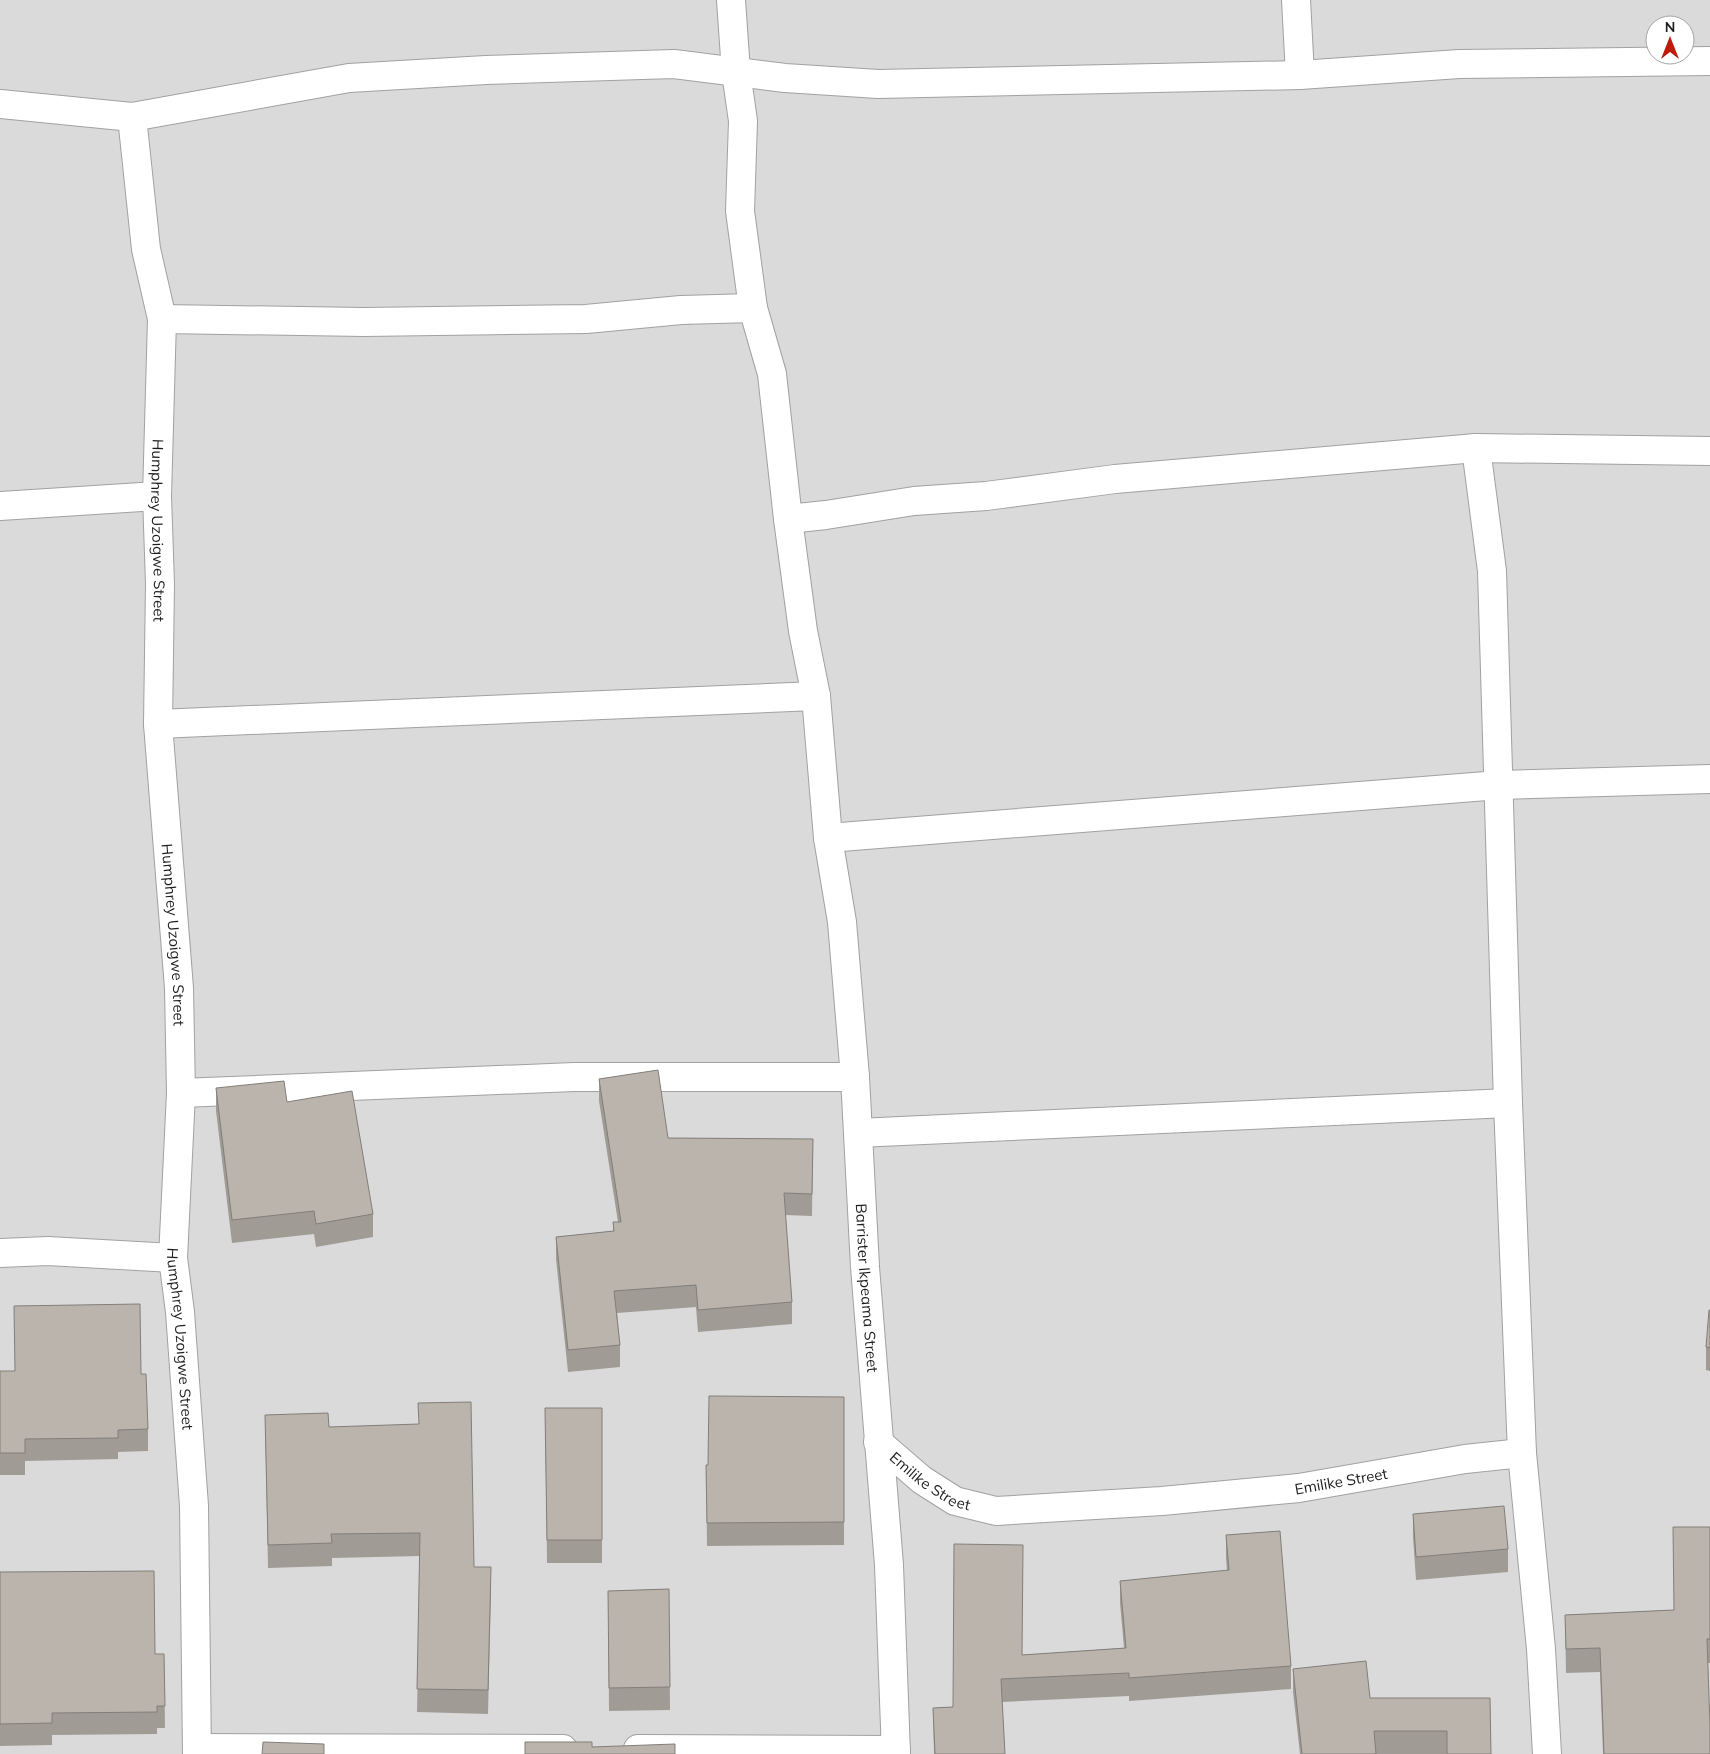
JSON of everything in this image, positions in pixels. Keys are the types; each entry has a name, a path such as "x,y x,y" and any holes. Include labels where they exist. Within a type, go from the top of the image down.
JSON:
{"street":[{"name":"Barrister Ikpeama Street","path":"731,0 736,72 743,121 740,212 753,308 772,374 803,631 816,696 828,838 842,922 855,1077 878,1442 889,1565 896,1752"},
{"path":"1296,0 1300,75"},
{"path":"0,104 132,117 349,78 486,70 674,64 824,82 878,84 1300,75 1459,64 1710,61"},
{"name":"Humphrey Uzoigwe Street","path":"132,117 146,249 162,319 157,496 160,584 158,724 180,988 181,1092 174,1258 180,1312 194,1506 197,1751"},
{"path":"162,319 355,322 586,320 681,310 753,308"},
{"path":"788,519 826,516 914,501 986,496 1115,478 1476,448 1710,451"},
{"path":"1476,448 1492,571 1508,1103 1522,1453 1541,1649 1547,1754"},
{"path":"0,506 157,496"},
{"path":"158,724 816,696"},
{"path":"828,838 1499,785 1710,778"},
{"path":"181,1092 574,1077 855,1077"},
{"path":"858,1133 1508,1103"},
{"path":"0,1253 48,1251 174,1258"},
{"name":"Emilike Street","path":"878,1442 922,1480 955,1501 996,1511 1153,1502 1298,1488 1465,1460 1522,1453"},
{"path":"197,1751 586,1749"},
{"path":"616,1749 896,1752"}],"shaded area":[{"path":"0,0 1710,0 1710,1754 0,1754"}],"building":[{"path":"658,1070 668,1138 813,1139 812,1194 784,1193 792,1302 698,1310 696,1285 614,1291 620,1345 568,1350 556,1237 614,1231 613,1222 621,1222 599,1079"},
{"path":"284,1081 287,1102 352,1091 373,1214 316,1224 314,1211 232,1220 216,1088"},
{"path":"140,1304 141,1374 146,1374 148,1429 118,1430 118,1438 25,1439 25,1453 0,1453 0,1371 15,1371 14,1306"},
{"path":"1710,1310 1710,1348 1706,1347"},
{"path":"709,1396 844,1397 844,1522 707,1523 706,1465 708,1465"},
{"path":"471,1402 474,1567 491,1567 488,1690 417,1689 420,1533 331,1534 332,1543 268,1545 265,1415 328,1413 329,1427 419,1424 418,1403"},
{"path":"545,1408 602,1408 602,1540 547,1540"},
{"path":"1504,1506 1508,1549 1416,1557 1413,1514"},
{"path":"1673,1527 1710,1527 1710,1639 1707,1639 1710,1754 1604,1754 1600,1648 1566,1649 1565,1615 1674,1610"},
{"path":"1280,1531 1291,1666 1129,1678 1129,1673 1001,1679 1005,1754 935,1754 933,1708 953,1707 954,1544 1023,1545 1022,1655 1126,1648 1120,1581 1229,1570 1226,1535"},
{"path":"154,1571 155,1654 164,1654 165,1706 157,1706 157,1712 52,1713 52,1723 0,1724 0,1572"},
{"path":"669,1589 670,1687 609,1688 608,1591"},
{"path":"1366,1661 1370,1698 1490,1698 1491,1754 1447,1754 1447,1731 1374,1731 1376,1754 1302,1754 1293,1669"},
{"path":"263,1742 324,1744 324,1754 262,1754"},
{"path":"525,1742 592,1742 592,1747 675,1744 675,1754 525,1754"}]}
